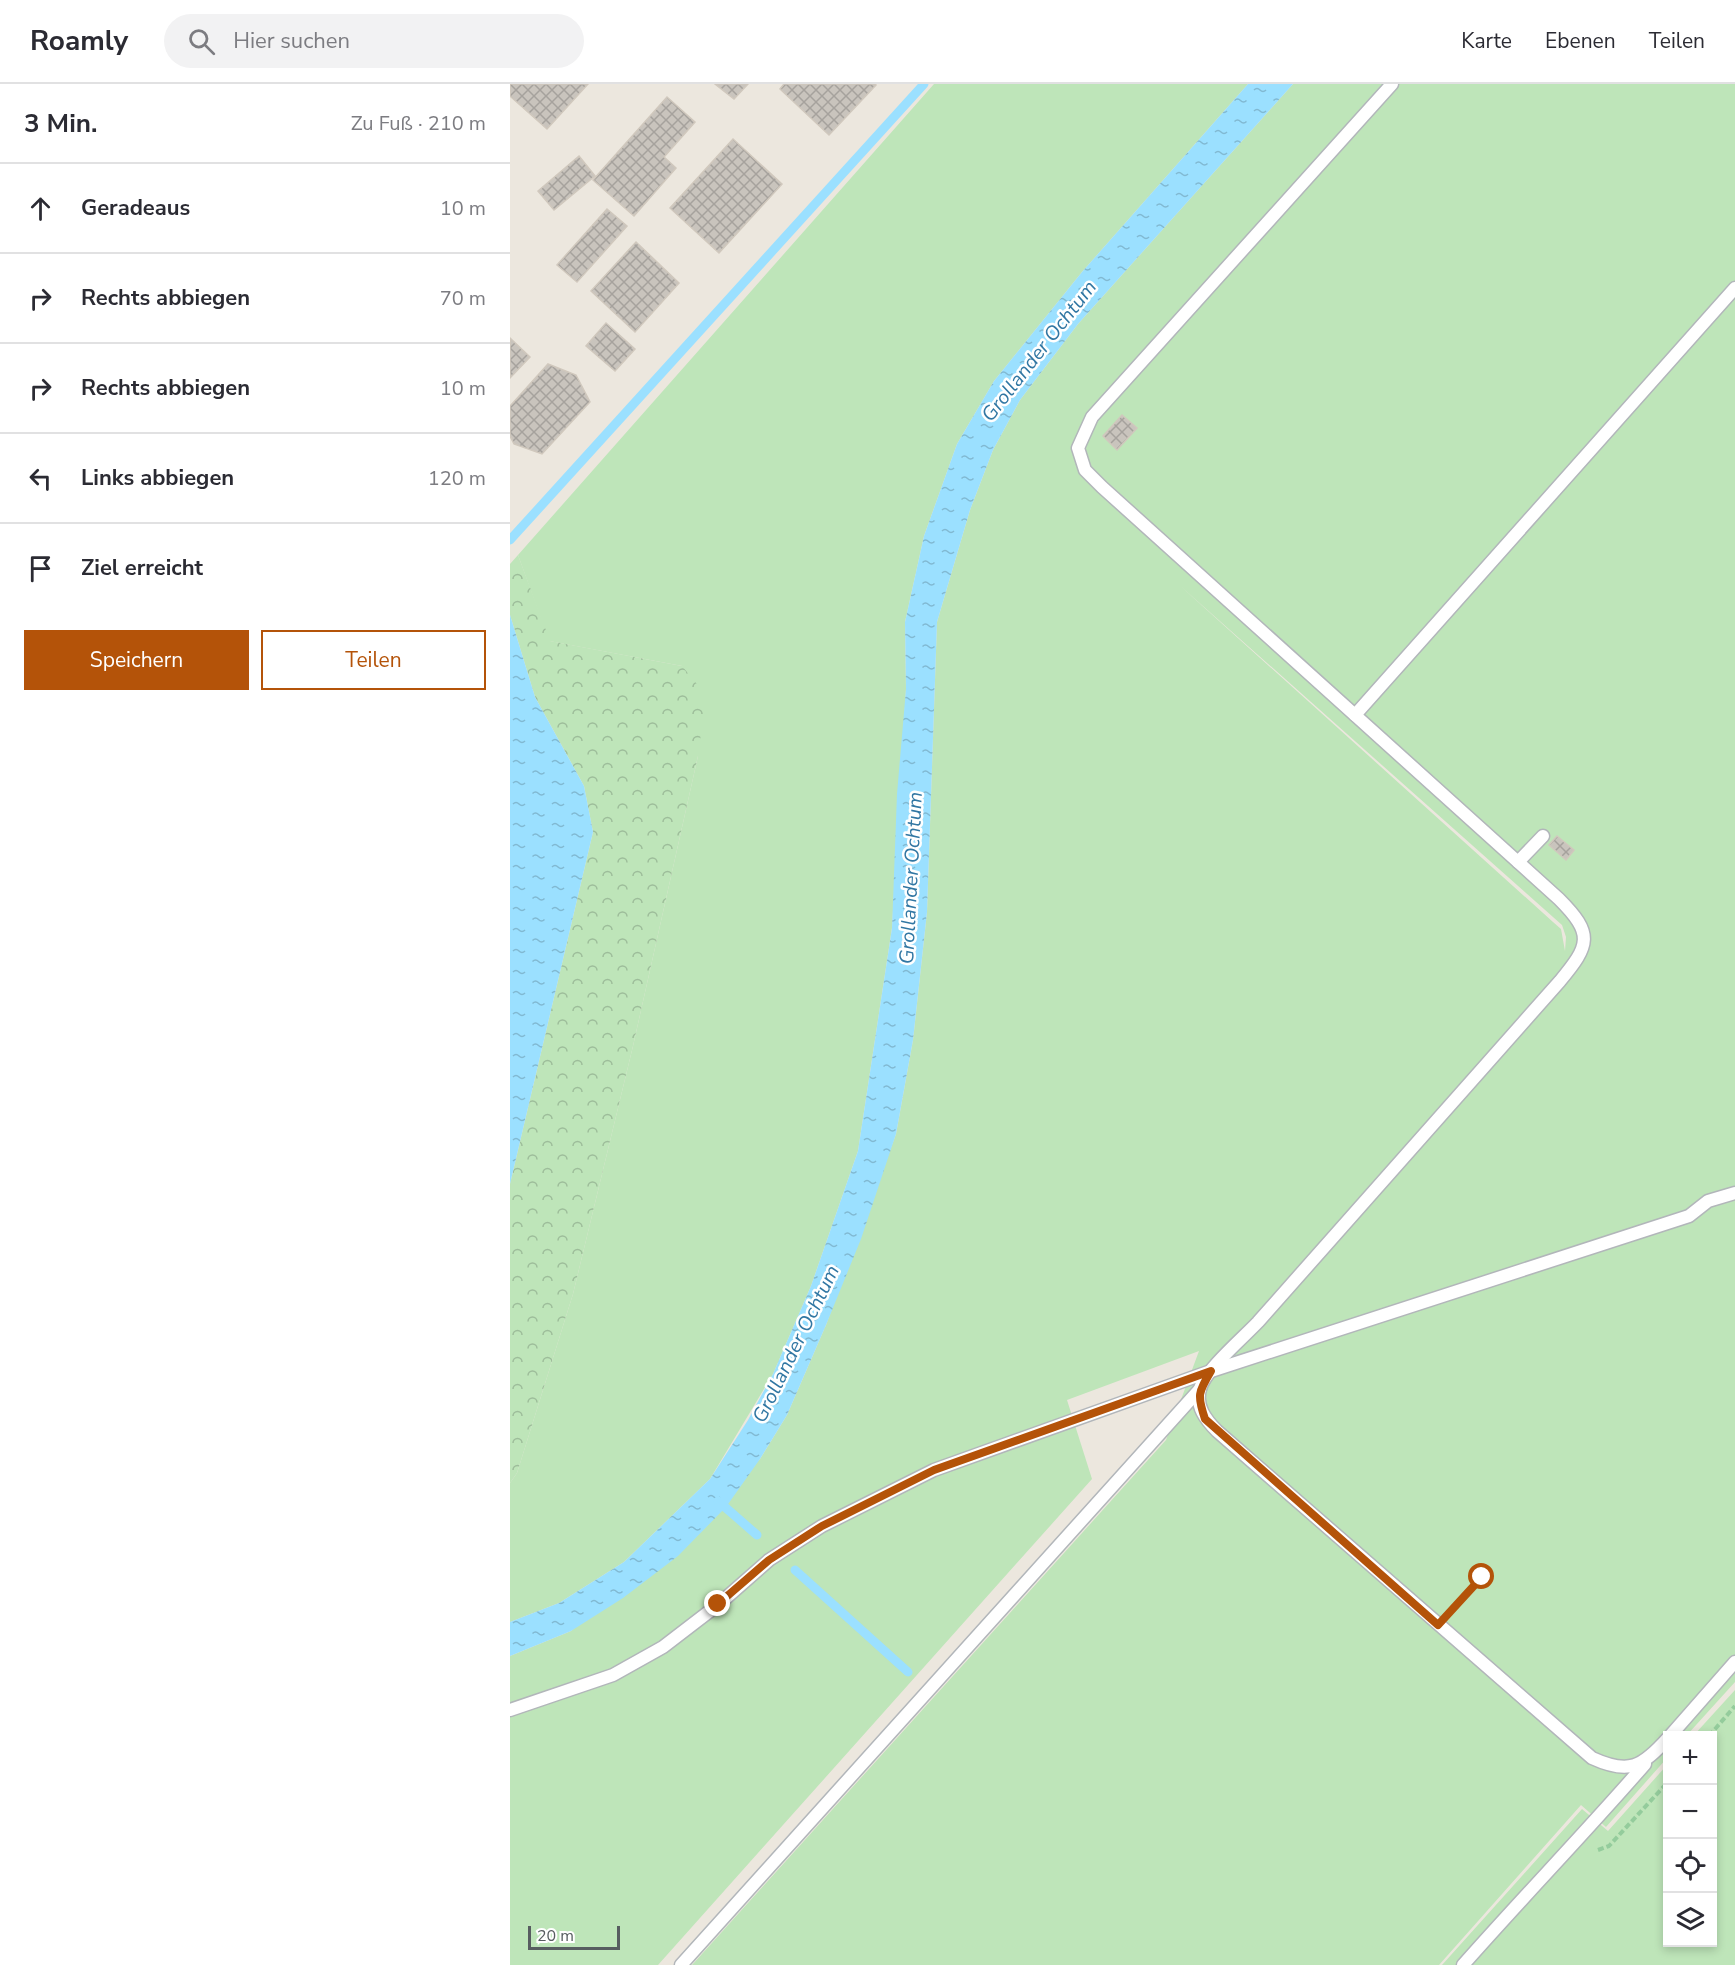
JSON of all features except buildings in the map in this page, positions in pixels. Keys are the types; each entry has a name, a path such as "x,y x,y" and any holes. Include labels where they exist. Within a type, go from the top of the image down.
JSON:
{"lane":[{"path":"681,1965 1200,1389 1211,1371 1258,1322 1578,959 1584,945 1583,929 1575,915 1085,470 1078,448 1092,417 1392,84"},
{"path":"1355,715 1735,288"},
{"path":"1518,862 1543,836"},
{"path":"510,1710 613,1675 663,1647 777,1554 822,1526 934,1470 1211,1371 1689,1216 1708,1201 1735,1193"},
{"path":"1200,1389 1200,1403 1205,1419 1216,1431 1592,1758 1613,1767 1633,1767 1655,1752"},
{"path":"1674,1731 1735,1662"},
{"path":"1463,1965 1548,1869 1596,1821 1663,1743"}],"path":[{"path":"1438,1625 1482,1577"},
{"path":"1713,1731 1735,1706"}],"green space":[{"path":"934,84 1248,84 1082,272 994,381 957,444 924,536 905,622 906,689 892,928 858,1151 811,1286 773,1374 710,1479 624,1562 559,1603 510,1622 510,1483 517,1473 573,1294 633,1046 698,756 682,666 549,641 518,555"},
{"path":"1293,84 1735,84 1735,1682 1691,1731 1663,1731 1663,1763 1606,1827 1581,1805 1439,1965 692,1965 1166,1440 1199,1351 1067,1400 1092,1479 658,1965 510,1965 510,1656 571,1631 760,1459 787,1415 826,1325 896,1134 913,1040 927,912 937,622 970,510 993,450 1020,400 1078,324","holes":["1177,583 1562,925 1566,937 1565,951 1561,929"]},
{"path":"518,555 550,641 682,666 706,695 698,756 633,1046 573,1294 517,1473 510,1483 510,1184 593,832 584,786 535,697 510,615 510,564"},
{"path":"1735,1690 1735,1965 1442,1965 1582,1809 1608,1831 1663,1769 1663,1947 1717,1947 1717,1731 1698,1731"}],"water":[{"name":"Grollander Ochtum","path":"1248,84 1293,84 1078,324 1020,400 993,450 970,510 937,622 927,912 913,1040 896,1134 861,1239 787,1415 760,1459 726,1507 678,1556 623,1598 571,1631 510,1656 510,1622 559,1603 624,1562 710,1479 748,1420 773,1374 811,1286 858,1151 892,928 897,794 906,689 905,622 924,536 957,444 994,381 1082,272"},
{"path":"510,615 535,697 584,786 593,832 510,1184"}],"waterway":[{"path":"510,540 924,84"},
{"path":"718,1501 757,1535"},
{"path":"795,1570 908,1672"}],"route":[{"path":"718,1604 769,1560 822,1526 934,1470 1211,1371 1200,1389 1200,1403 1205,1419 1438,1625 1482,1577"}]}
